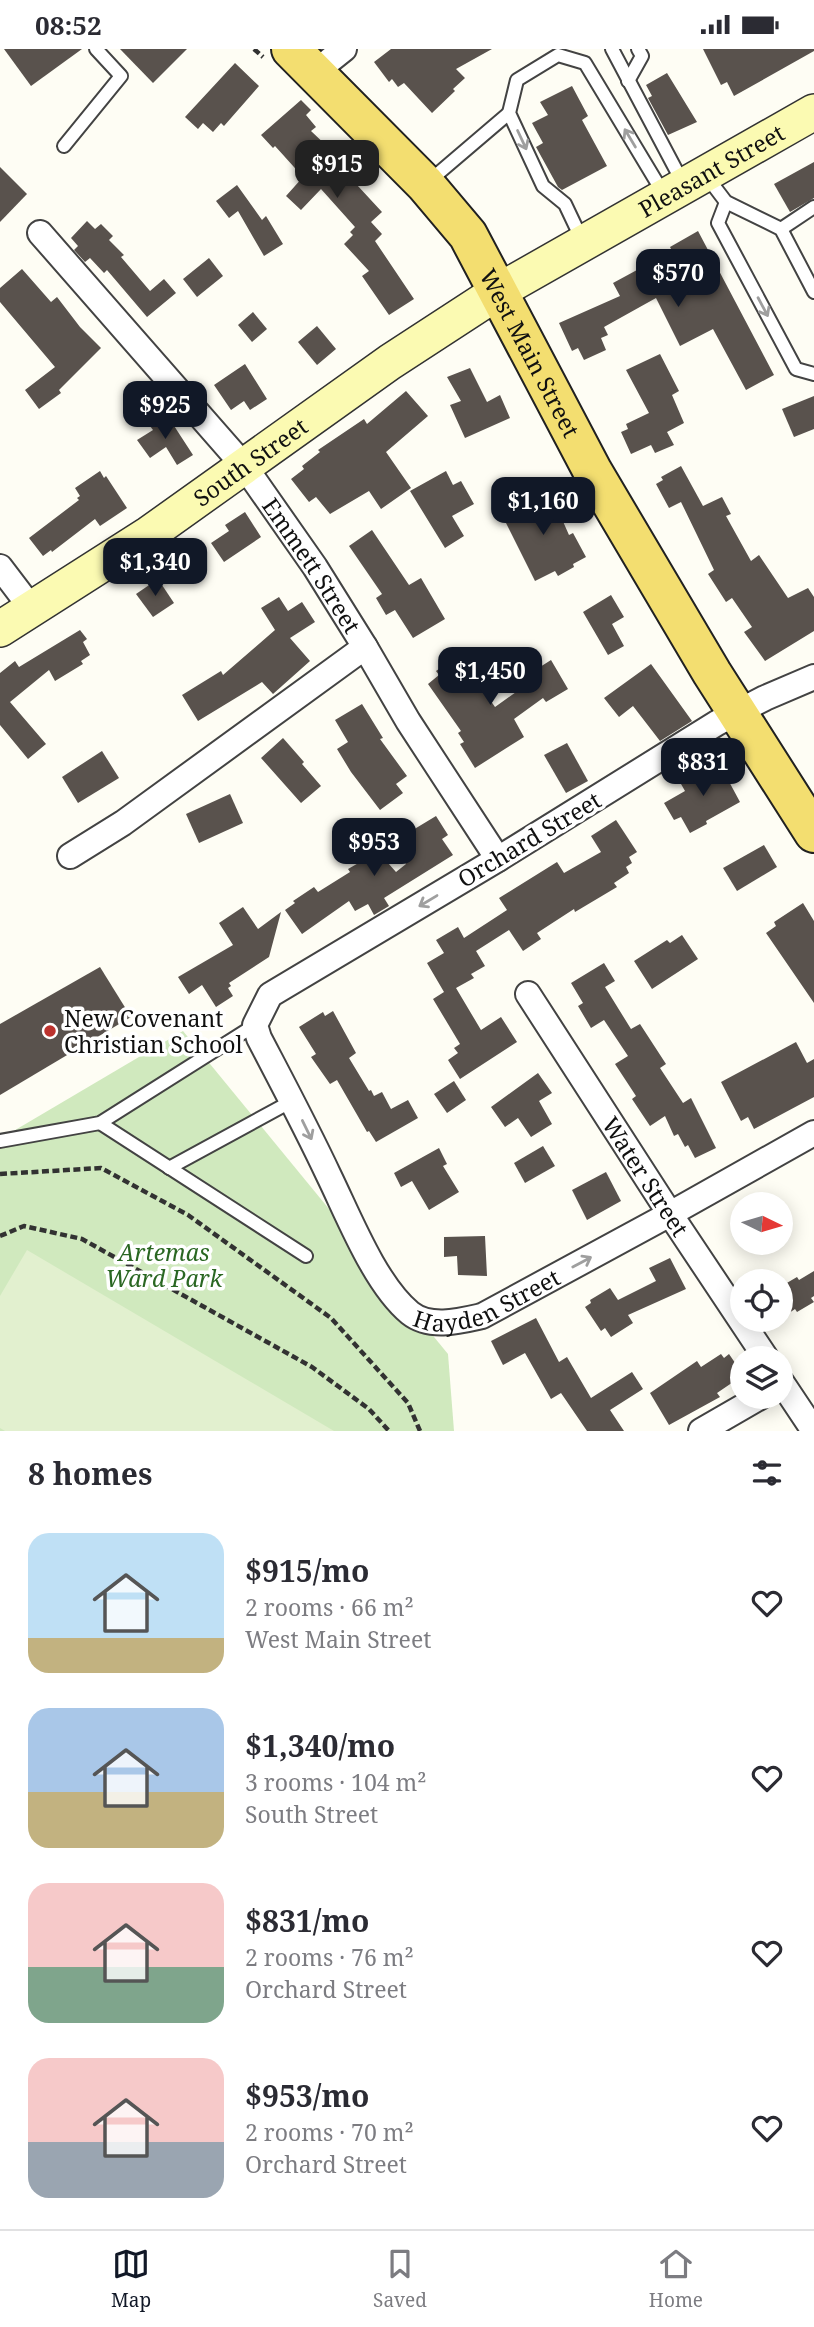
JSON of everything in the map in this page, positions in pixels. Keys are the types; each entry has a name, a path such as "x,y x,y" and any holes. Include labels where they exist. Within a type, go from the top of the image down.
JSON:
{"main road":[{"name":"West Main Street","path":"303,61 425,184 468,235 593,472 737,713 814,833"},
{"name":"Pleasant Street","path":"499,291 814,112"},
{"name":"South Street","path":"0,629 149,534 390,362 499,291"}],"street":[{"path":"303,61 344,49"},
{"name":"Emmett Street","path":"40,233 246,467 315,567 408,722 498,859"},
{"path":"0,567 32,609"},
{"path":"70,856 122,823 365,647"},
{"name":"Orchard Street","path":"256,1025 270,995 498,859 717,723 814,677"},
{"name":"Water Street","path":"528,994 758,1346"},
{"name":"Hayden Street","path":"256,1025 259,1038 366,1251 390,1292 412,1315 434,1321 454,1323 482,1316 670,1215 814,1133"},
{"path":"793,1400 814,1431"},
{"path":"701,1431 739,1409"}],"lane":[{"path":"64,146 121,76 96,49"},
{"path":"612,49 685,185"},
{"path":"628,81 642,56 638,49"},
{"path":"425,184 509,113 517,80 558,55 585,63 685,185 781,229 814,292"},
{"path":"509,113 543,186 565,204 583,243"},
{"path":"726,202 718,223 796,369 814,374"},
{"path":"781,229 814,207"},
{"path":"0,1141 100,1123 256,1025"},
{"path":"169,1168 292,1101"},
{"path":"100,1123 306,1256"}],"path":[{"path":"0,1174 101,1168 188,1215 331,1318 408,1403 420,1431"},
{"path":"0,1236 24,1226 82,1239 312,1367 369,1409 389,1431"}],"green space":[{"name":"Artemas Ward Park","path":"183,1031 448,1354 454,1431 0,1431 0,1139"},
{"path":"27,1250 334,1431 5,1431 0,1428 0,1296"}],"building":[{"path":"4,49 82,49 31,86"},
{"path":"120,49 187,49 153,83"},
{"path":"391,49 492,49 456,69 465,78 432,113 404,83 398,87 392,79 389,82 374,62"},
{"path":"703,49 814,51 734,96 727,82 721,85"},
{"path":"235,63 259,86 224,126 221,123 213,132 203,123 198,129 185,117"},
{"path":"667,73 697,122 668,135 648,98 652,96 646,85"},
{"path":"572,86 588,116 582,120 607,166 562,190 536,147 543,143 532,123 548,115 540,102"},
{"path":"301,100 311,110 306,115 316,127 311,131 349,167 345,172 382,212 371,222 382,234 375,241 414,299 389,315 362,276 369,271 344,244 353,235 350,232 355,227 321,189 301,210 286,196 303,177 275,146 273,148 261,135"},
{"path":"814,162 814,198 790,212 774,184"},
{"path":"0,167 27,194 0,222"},
{"path":"237,185 262,220 266,216 283,244 264,256 238,211 229,218 216,201"},
{"path":"87,221 95,229 101,224 113,236 109,240 124,255 121,257 150,291 164,279 176,293 147,317 107,270 104,273 90,258 85,262 74,250 78,246 71,238"},
{"path":"698,231 774,375 746,390 713,329 680,346 656,298 604,327 608,335 601,338 606,350 584,360 578,348 572,351 559,323 620,296 613,283 672,251 670,247"},
{"path":"209,258 223,276 197,297 183,279"},
{"path":"22,269 51,302 57,297 80,327 101,348 59,390 61,393 39,409 25,390 55,367 0,302 0,288"},
{"path":"253,312 267,329 252,342 238,325"},
{"path":"317,326 336,349 317,365 298,342"},
{"path":"660,354 679,391 672,395 684,423 667,432 674,445 655,453 651,445 631,454 621,432 628,429 626,424 649,413 626,370"},
{"path":"245,364 267,399 250,410 244,401 231,410 214,385"},
{"path":"470,368 487,402 500,395 510,418 465,438 450,405 461,401 447,377"},
{"path":"406,391 428,416 386,452 411,488 381,509 369,491 330,514 316,497 309,502 291,479 304,469 302,466 320,452 318,450 364,419 367,424"},
{"path":"814,396 814,429 794,437 782,409"},
{"path":"167,415 193,455 177,465 166,447 150,458 137,440 153,430 150,426"},
{"path":"681,466 703,506 722,497 731,514 726,516 751,561 759,555 788,598 808,588 814,597 814,631 765,661 744,632 752,627 732,598 726,602 708,574 714,570 681,502 669,508 656,484 663,480 661,477"},
{"path":"100,471 127,508 100,526 95,519 43,556 29,538 79,500 77,498 80,496 75,488"},
{"path":"446,471 453,485 461,481 474,504 452,516 464,536 445,548 410,491"},
{"path":"550,492 569,535 573,533 586,557 558,576 555,571 535,581 501,513"},
{"path":"245,512 261,537 224,562 211,543 229,531 225,525"},
{"path":"372,530 409,585 421,578 445,619 413,638 395,610 386,615 376,598 382,594 349,546"},
{"path":"158,579 174,603 153,617 136,594"},
{"path":"611,595 624,617 612,624 624,646 608,655 583,612"},
{"path":"279,597 288,611 302,602 315,622 290,638 310,661 273,694 262,682 198,721 182,695 221,671 223,675 275,630 261,608"},
{"path":"80,630 87,639 83,642 90,655 81,661 83,664 55,681 49,670 10,702 46,744 28,759 0,725 0,673 15,661 19,667"},
{"path":"459,655 495,707 533,680 529,674 551,660 568,689 546,702 543,698 514,719 524,737 475,768 460,744 464,742 458,733 461,731 428,684 439,675 436,671"},
{"path":"651,664 692,721 660,741 633,706 619,717 604,698"},
{"path":"362,704 383,738 380,739 407,776 396,784 403,793 380,810 337,749 348,742 335,720"},
{"path":"283,738 321,786 301,803 261,758"},
{"path":"567,743 588,781 566,793 544,755"},
{"path":"102,751 119,778 78,803 62,777"},
{"path":"719,763 740,802 690,833 681,817 674,820 664,803 685,791 681,784"},
{"path":"230,794 243,823 199,843 186,814"},
{"path":"436,816 448,835 442,839 453,855 384,898 389,906 374,915 368,904 355,911 349,901 302,934 285,910 295,903 293,901 314,887 318,892 350,872 348,869 380,854 396,872 406,864 393,842"},
{"path":"616,820 637,852 629,857 632,863 626,867 629,873 614,883 617,887 575,912 574,909 537,933 541,939 523,951 509,930 476,951 485,966 471,974 474,978 456,988 481,1030 501,1017 517,1042 460,1079 448,1060 458,1053 454,1048 460,1044 433,999 444,992 427,963 444,953 436,940 458,927 464,938 507,910 499,898 557,862 564,873 601,852 591,836"},
{"path":"764,845 777,867 737,891 723,868"},
{"path":"803,903 814,921 814,1003 766,933 776,926 774,922"},
{"path":"243,907 258,929 281,912 269,957 229,983 231,986 228,988 233,996 216,1007 202,985 189,994 178,977 233,945 219,923"},
{"path":"682,935 698,959 652,989 634,961 667,940 670,943"},
{"path":"604,963 615,981 605,987 631,1029 640,1024 666,1064 660,1068 683,1103 691,1098 716,1148 695,1158 678,1134 674,1136 665,1116 650,1126 632,1099 636,1096 615,1064 628,1056 604,1020 591,1028 578,1006 583,1003 571,983"},
{"path":"100,967 131,1017 0,1095 0,1024"},
{"path":"333,1011 356,1053 349,1058 369,1091 371,1090 374,1096 382,1092 391,1109 408,1100 418,1118 376,1142 369,1131 367,1132 337,1080 330,1084 311,1057 316,1054 299,1027 323,1012 325,1016"},
{"path":"796,1042 807,1063 814,1059 814,1097 754,1129 748,1117 741,1121 721,1082"},
{"path":"538,1073 552,1093 539,1101 552,1124 531,1137 518,1118 505,1127 491,1107"},
{"path":"454,1081 466,1100 447,1113 434,1094"},
{"path":"543,1146 555,1166 525,1183 514,1163"},
{"path":"439,1148 447,1164 443,1166 459,1192 429,1210 412,1181 401,1187 394,1173"},
{"path":"606,1172 621,1201 587,1220 572,1190"},
{"path":"485,1236 487,1276 458,1275 457,1256 444,1257 444,1237"},
{"path":"670,1258 686,1289 628,1315 633,1323 611,1337 605,1328 601,1331 585,1307 591,1303 590,1300 610,1288 618,1300 656,1281 649,1268"},
{"path":"814,1271 814,1296 811,1298 814,1302 797,1312 793,1310 793,1279 797,1277 799,1280"},
{"path":"536,1318 559,1362 567,1357 591,1398 632,1372 643,1389 610,1410 624,1431 587,1431 561,1393 551,1399 525,1353 503,1365 491,1341"},
{"path":"721,1354 724,1358 729,1354 730,1384 717,1393 720,1397 669,1425 650,1393 697,1361 701,1367"}],"place":[{"name":"New Covenant Christian School","path":"50,1031"}]}
